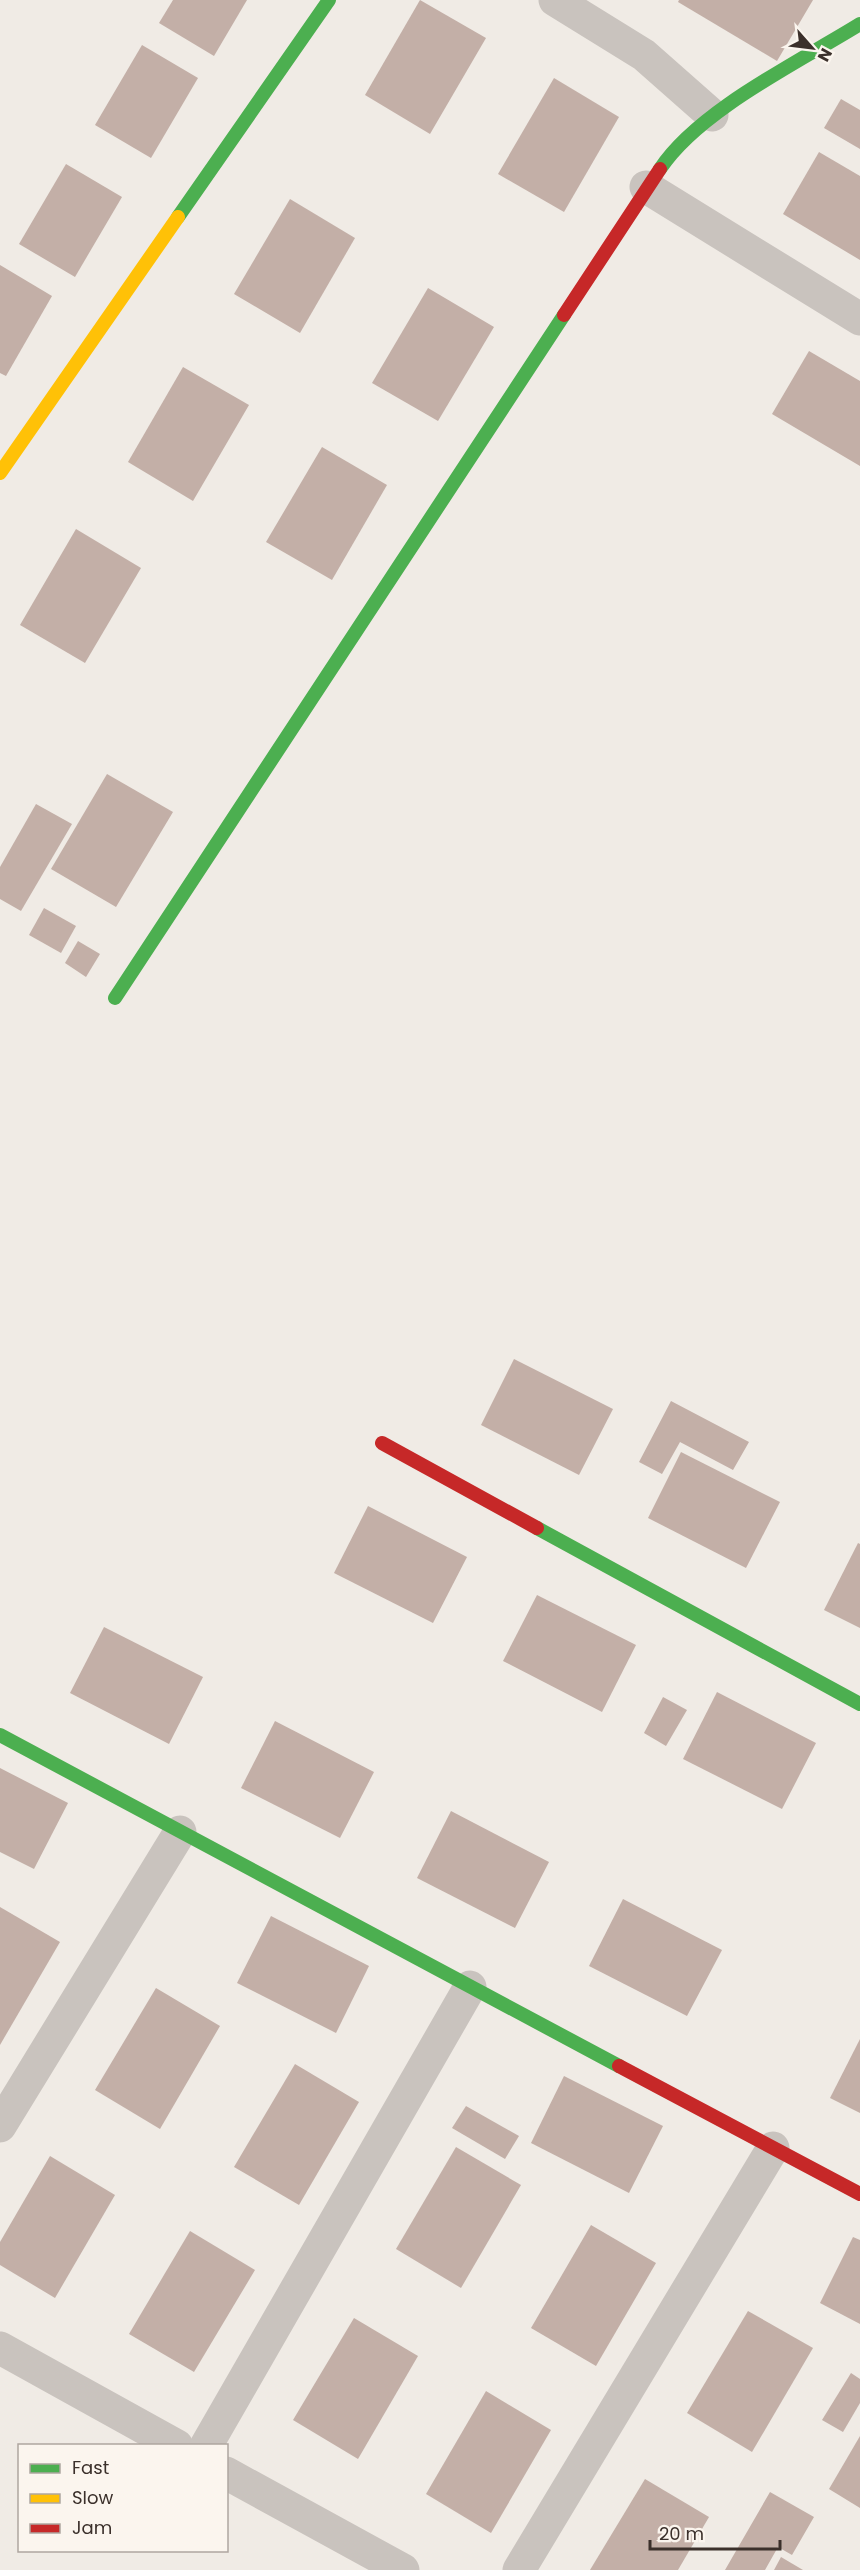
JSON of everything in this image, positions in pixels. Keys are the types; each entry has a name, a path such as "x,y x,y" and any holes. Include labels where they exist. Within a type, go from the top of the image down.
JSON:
{"street":[{"path":"0,473 329,0"},
{"path":"555,0 644,55 712,115"},
{"path":"115,998 646,187 670,154 712,115 860,24"},
{"path":"646,187 860,319"},
{"path":"382,1443 860,1704"},
{"path":"0,1735 860,2194"},
{"path":"0,2126 180,1832"},
{"path":"207,2444 470,1987"},
{"path":"519,2570 773,2148"},
{"path":"0,2348 175,2444"},
{"path":"228,2474 403,2570"}],"building":[{"path":"173,0 247,0 214,56 159,23"},
{"path":"420,0 486,38 430,134 365,95"},
{"path":"679,0 813,0 777,61 678,2"},
{"path":"142,45 198,78 151,158 95,125"},
{"path":"554,78 619,117 564,212 498,174"},
{"path":"841,99 860,110 860,149 824,128"},
{"path":"819,152 860,176 860,260 783,214"},
{"path":"66,164 122,197 75,277 19,244"},
{"path":"290,199 355,238 300,333 234,294"},
{"path":"0,265 52,296 6,376 0,373"},
{"path":"428,288 494,327 438,421 372,383"},
{"path":"809,351 860,381 860,466 772,414"},
{"path":"183,367 249,405 193,501 128,462"},
{"path":"322,447 387,485 332,580 266,542"},
{"path":"76,529 141,568 85,663 20,625"},
{"path":"107,774 173,812 116,907 51,869"},
{"path":"36,804 72,824 21,911 0,899 0,867"},
{"path":"44,908 76,926 61,953 29,935"},
{"path":"78,941 100,954 86,977 65,963"},
{"path":"514,1359 613,1409 579,1475 481,1425"},
{"path":"671,1401 749,1442 733,1470 680,1442 662,1474 639,1462"},
{"path":"681,1452 780,1502 746,1568 648,1518"},
{"path":"368,1506 467,1557 433,1623 334,1573"},
{"path":"858,1543 860,1544 860,1628 824,1610"},
{"path":"537,1595 636,1645 602,1712 503,1661"},
{"path":"104,1627 203,1677 169,1744 70,1693"},
{"path":"717,1692 816,1743 782,1809 683,1759"},
{"path":"663,1697 687,1710 666,1746 644,1733"},
{"path":"275,1721 374,1772 340,1838 241,1788"},
{"path":"0,1768 68,1803 34,1869 0,1852"},
{"path":"451,1811 549,1862 515,1928 417,1878"},
{"path":"623,1899 722,1950 687,2016 589,1966"},
{"path":"0,1907 60,1942 0,2045"},
{"path":"271,1916 369,1966 336,2033 237,1983"},
{"path":"156,1988 220,2026 160,2129 95,2090"},
{"path":"860,2039 860,2113 830,2098"},
{"path":"295,2064 359,2102 299,2205 234,2167"},
{"path":"564,2076 663,2126 629,2193 531,2143"},
{"path":"466,2106 519,2136 505,2159 452,2128"},
{"path":"456,2147 521,2185 461,2288 396,2249"},
{"path":"50,2156 115,2195 55,2298 0,2265 0,2242"},
{"path":"591,2225 656,2263 596,2366 531,2328"},
{"path":"190,2231 255,2270 194,2372 129,2334"},
{"path":"853,2237 860,2240 860,2324 820,2303"},
{"path":"748,2311 813,2348 752,2452 687,2413"},
{"path":"354,2318 418,2356 358,2459 293,2420"},
{"path":"851,2373 860,2379 860,2403 843,2432 822,2420"},
{"path":"486,2391 551,2430 491,2533 426,2494"},
{"path":"860,2436 860,2508 829,2489"},
{"path":"645,2479 709,2517 678,2570 590,2570"},
{"path":"770,2492 814,2517 792,2555 778,2547 765,2570 725,2570"},
{"path":"781,2557 803,2570 774,2570"}],"traffic: fast":[{"path":"178,217 329,0"},
{"path":"660,169 677,147 724,107 860,24"},
{"path":"115,998 564,315"},
{"path":"537,1528 860,1704"},
{"path":"0,1735 619,2066"}],"traffic: slow":[{"path":"0,473 178,217"}],"traffic: jam":[{"path":"564,315 660,169"},
{"path":"382,1443 537,1528"},
{"path":"619,2066 860,2194"}]}
